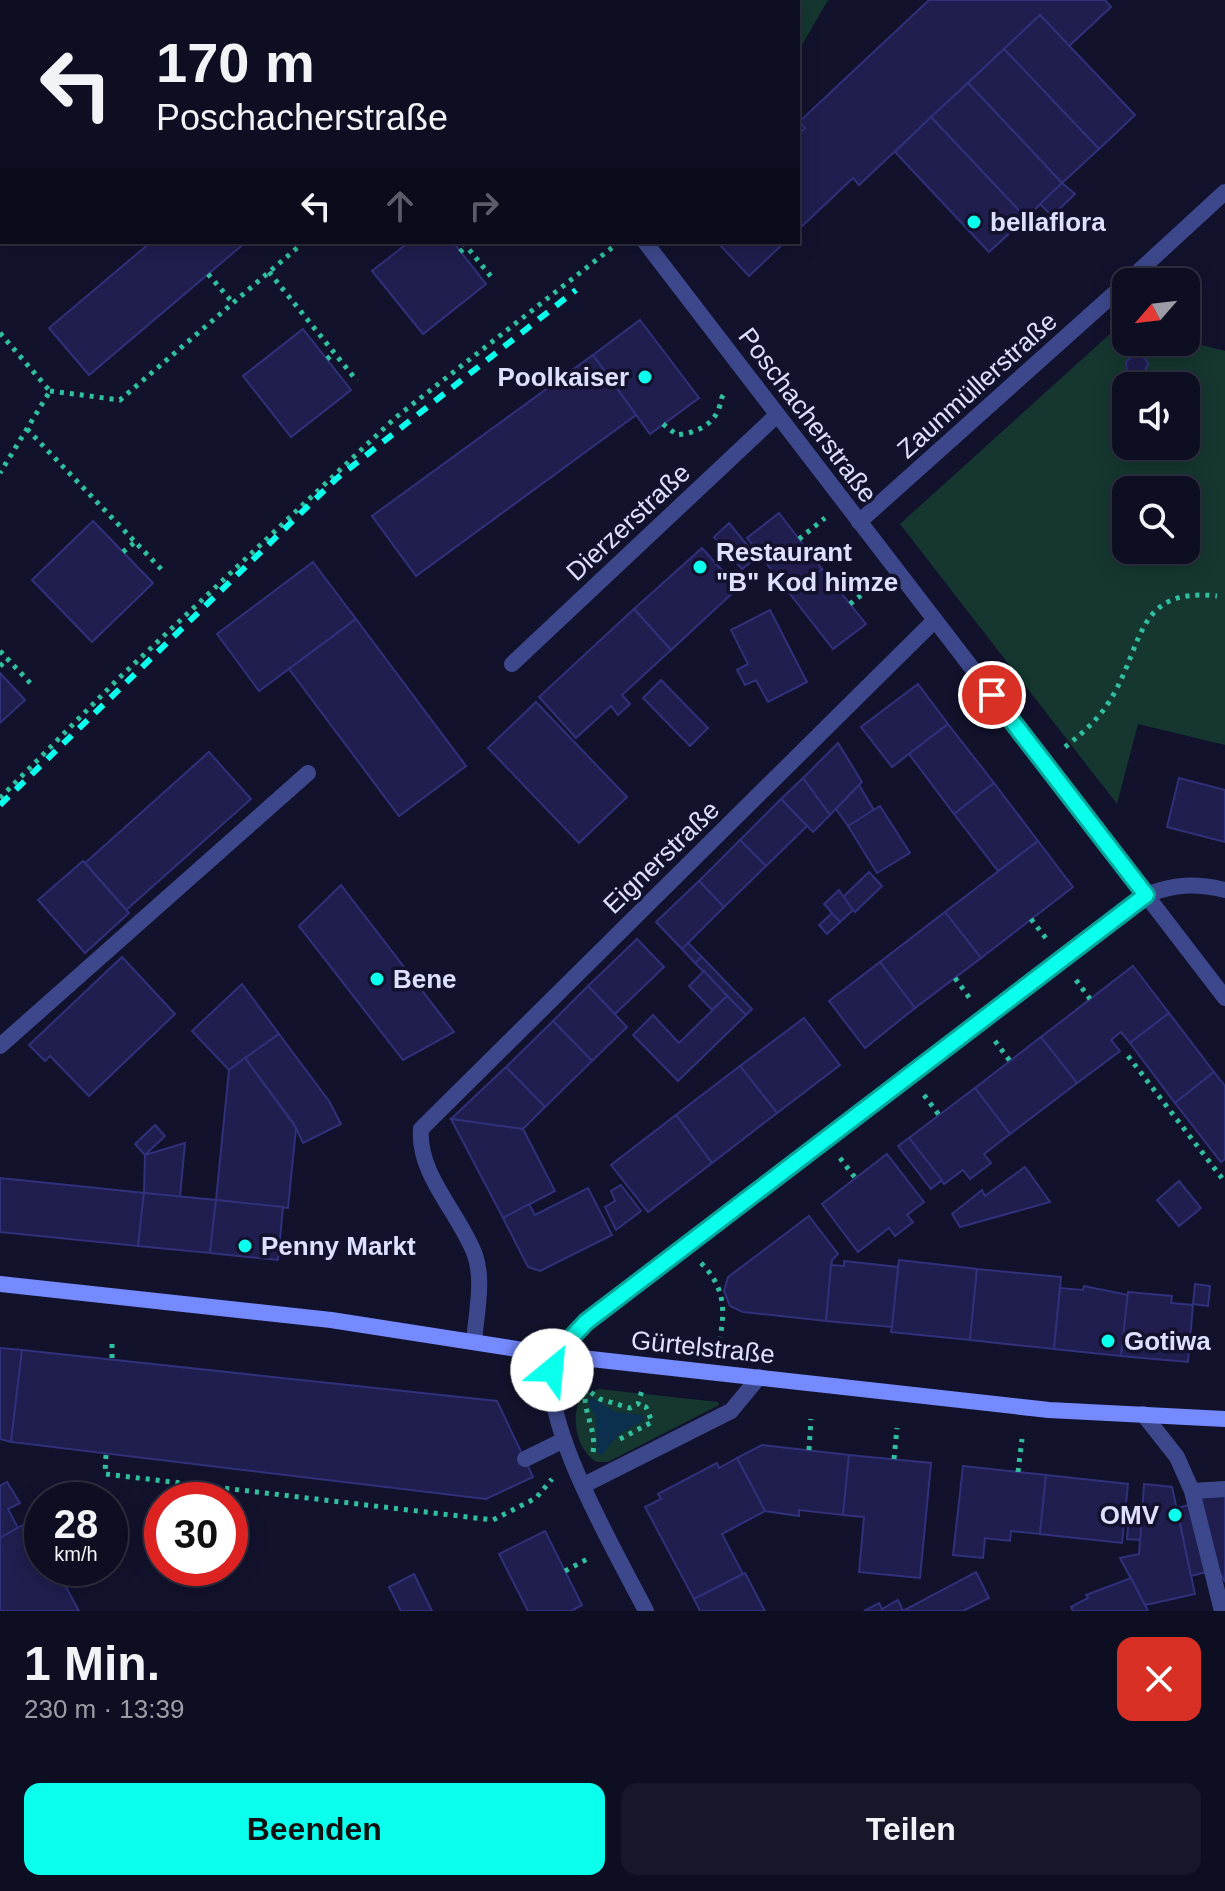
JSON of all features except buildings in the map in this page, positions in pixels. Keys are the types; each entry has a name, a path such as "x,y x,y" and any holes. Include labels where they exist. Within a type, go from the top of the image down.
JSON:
{"main road":[{"name":"Gürtelstraße","path":"0,1284 331,1320 555,1355 1049,1410 1220,1416"}],"street":[{"name":"Zaunmüllerstraße","path":"1141,268 1225,192"},
{"name":"Poschacherstraße","path":"647,244 1225,998"},
{"name":"Zaunmüllerstraße","path":"859,522 1112,295"},
{"name":"Dierzerstraße","path":"512,664 777,415"},
{"name":"Eignerstraße","path":"474,1342 478,1274 475,1255 423,1154 421,1129 935,620"},
{"path":"0,1046 308,773"},
{"path":"646,1611 564,1440 553,1386 555,1355 576,1331 647,1274 1146,895 1172,885 1200,884 1225,890"},
{"path":"584,1485 731,1411 759,1377"},
{"path":"1143,1414 1177,1457 1192,1491 1221,1584 1222,1611"},
{"path":"525,1459 564,1440"},
{"path":"1192,1491 1225,1489"}],"path":[{"path":"0,333 50,391 120,400 302,244"},
{"path":"460,252 465,244 493,279"},
{"path":"0,798 116,681 395,418 617,244"},
{"path":"269,272 357,381"},
{"path":"208,274 233,303"},
{"path":"327,359 334,353"},
{"path":"0,473 50,391"},
{"path":"663,424 677,435 697,430 716,415 721,396 727,391"},
{"path":"27,429 163,571"},
{"path":"799,539 825,518"},
{"path":"123,552 135,542"},
{"path":"850,604 876,583"},
{"path":"1065,747 1090,728 1112,697 1140,632 1155,609 1172,598 1191,593 1217,596"},
{"path":"0,651 33,686"},
{"path":"0,666 8,659"},
{"path":"1031,919 1048,941"},
{"path":"955,978 971,1000"},
{"path":"1076,980 1090,999"},
{"path":"995,1041 1010,1061"},
{"path":"1128,1056 1225,1182"},
{"path":"924,1095 939,1115"},
{"path":"840,1158 856,1179"},
{"path":"701,1263 716,1278 725,1312 720,1337"},
{"path":"112,1340 112,1358"},
{"path":"599,1460 592,1454 594,1436 583,1399 586,1389 618,1408 638,1404 646,1407 652,1422 615,1443"},
{"path":"638,1404 642,1390"},
{"path":"809,1450 811,1419"},
{"path":"894,1459 897,1428"},
{"path":"1018,1472 1022,1439"},
{"path":"106,1455 105,1474 493,1520 536,1498 552,1479"},
{"path":"565,1571 591,1557"}],"green space":[{"path":"800,0 828,0 800,49"},
{"path":"1112,332 1112,356 1200,356 1200,345 1225,351 1225,745 1138,724 1117,804 900,524"},
{"path":"599,1389 718,1402 719,1405 608,1462 597,1462 580,1441 576,1411 583,1394"}],"water":[{"path":"591,1397 615,1412 643,1415 644,1420 618,1435 601,1456 597,1451 596,1419 588,1402"}],"railway":[{"path":"0,805 336,479 576,290"}],"place":[{"name":"bellaflora","path":"974,222"},
{"name":"Poolkaiser","path":"645,377"},
{"name":"Restaurant \"B\" Kod himze","path":"700,567"},
{"name":"Bene","path":"377,979"},
{"name":"Penny Markt","path":"245,1246"},
{"name":"Gotiwa","path":"1108,1341"},
{"name":"OMV","path":"1175,1515"}],"route":[{"path":"552,1370 555,1355 586,1322 1146,895 992,695"}]}
